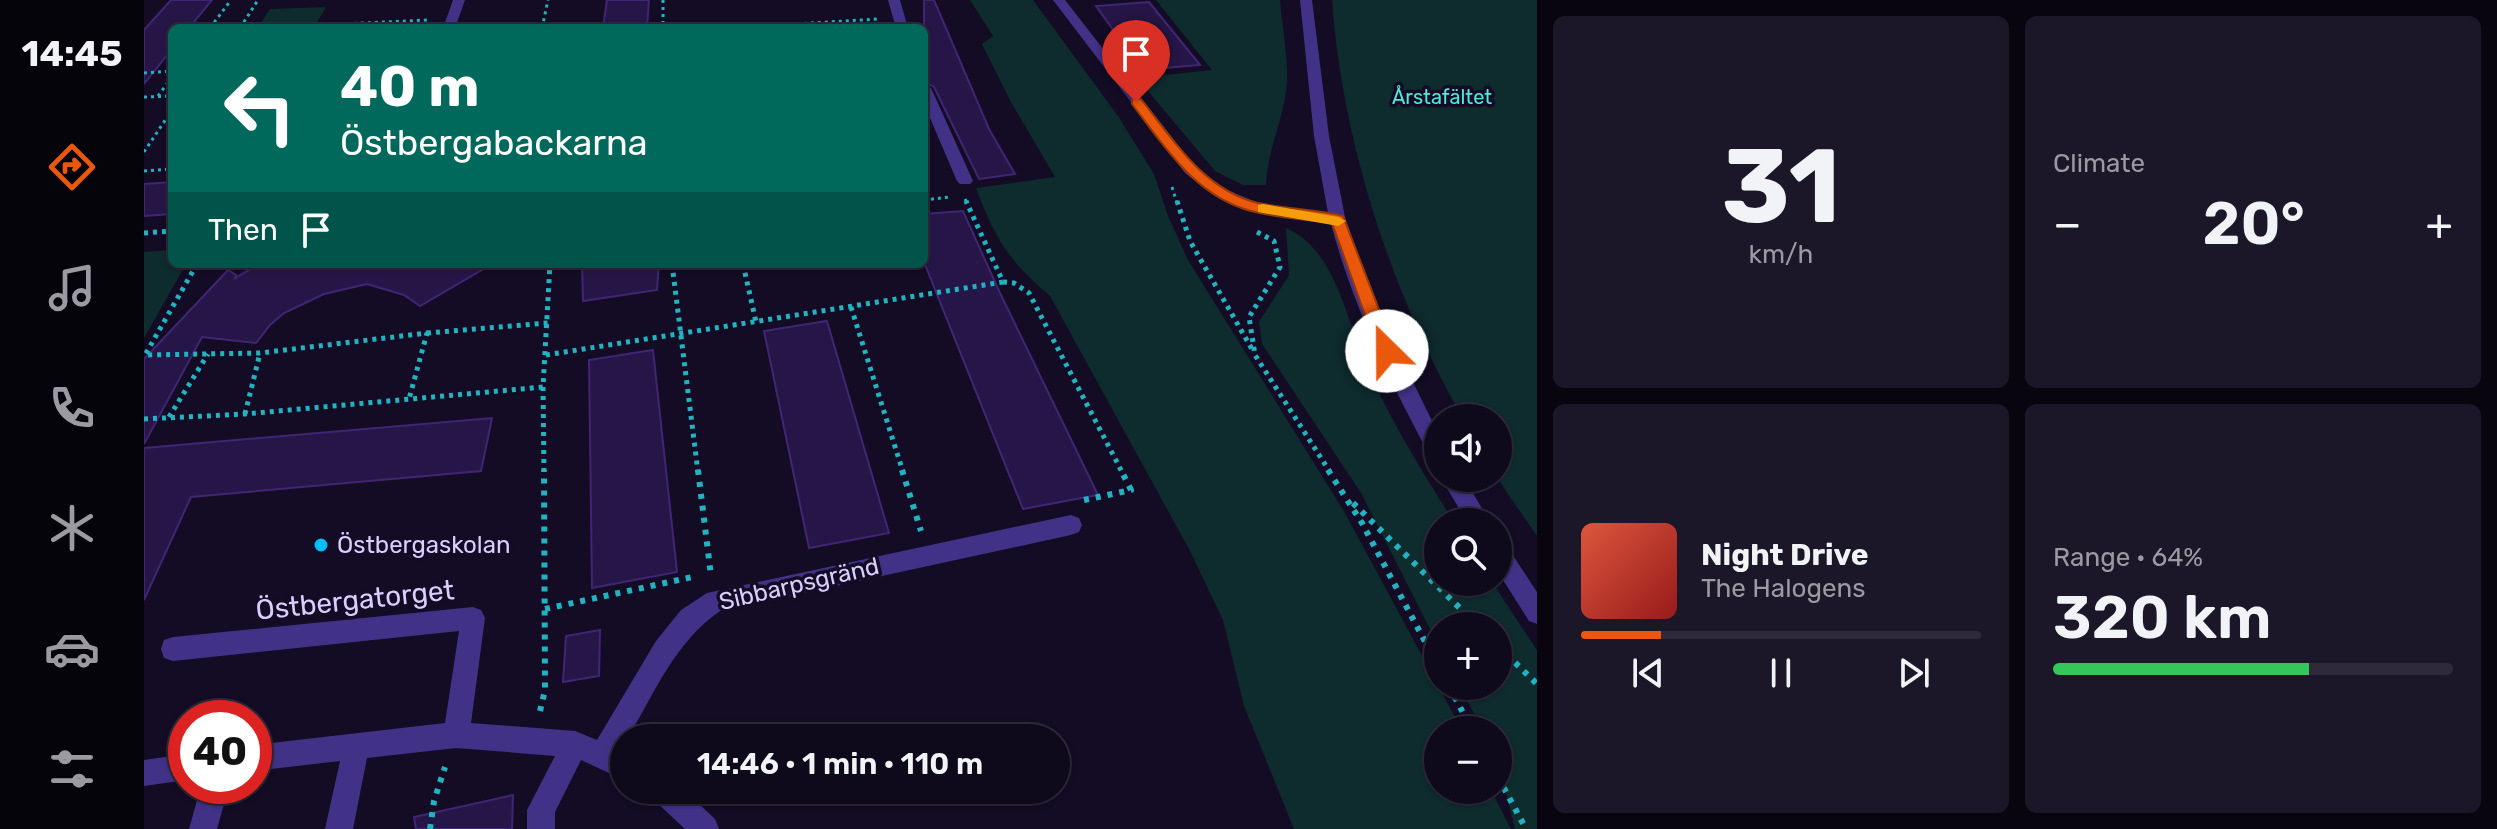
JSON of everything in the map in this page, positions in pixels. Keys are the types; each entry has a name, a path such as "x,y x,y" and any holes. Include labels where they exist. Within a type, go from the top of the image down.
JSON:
{"street":[{"path":"451,23 459,0"},
{"path":"894,0 900,23"},
{"path":"1059,0 1190,170 1221,193 1253,207 1338,220"},
{"path":"1306,0 1320,136 1338,220 1378,330 1424,426"},
{"path":"928,97 965,181"},
{"name":"Sibbarpsgränd","path":"631,724 665,650 689,618 715,601 926,544 1071,514"},
{"path":"1512,574 1537,613"},
{"name":"Östbergatorget","path":"173,649 473,618 456,735"},
{"path":"272,756 456,735 575,744 610,759"},
{"path":"541,829 541,810 575,744"},
{"path":"339,829 357,745"},
{"path":"144,773 168,770"},
{"path":"203,829 210,804"},
{"path":"679,804 705,829"}],"path":[{"path":"213,24 231,0"},
{"path":"243,24 258,0"},
{"path":"543,24 548,0"},
{"path":"663,0 663,24"},
{"path":"412,24 451,23"},
{"path":"865,24 900,23"},
{"path":"144,73 168,74"},
{"path":"157,97 168,80"},
{"path":"144,97 168,96"},
{"path":"144,152 168,116"},
{"path":"144,171 168,169"},
{"path":"1172,187 1190,241 1255,355 1344,495 1424,641"},
{"path":"928,199 963,195 1003,282"},
{"path":"144,233 168,231"},
{"path":"1255,355 1249,317 1280,267 1274,241"},
{"path":"144,355 195,268"},
{"path":"532,739 545,690 543,387 550,268"},
{"path":"673,268 715,601"},
{"path":"744,268 756,322"},
{"path":"546,355 992,287 1003,282 1014,283 1029,293 1131,490 1071,514"},
{"path":"851,307 926,544"},
{"path":"144,355 260,353 427,333 548,323"},
{"path":"409,399 427,333"},
{"path":"245,414 260,353"},
{"path":"168,418 208,354"},
{"path":"144,419 245,414 543,387"},
{"path":"1344,495 1464,612"},
{"path":"926,544 937,530"},
{"path":"1512,660 1537,684"},
{"path":"430,829 434,801 456,735"},
{"path":"1512,803 1526,829"}],"green space":[{"path":"970,0 1033,0 1118,116 1154,174 1168,216 1188,260 1345,513 1424,660 1424,700 1446,700 1454,716 1424,716 1424,804 1498,804 1511,829 1294,829 1244,706 1223,620 1189,549 1050,296 1004,248 976,188 1055,177 1011,102 982,44 993,36"},
{"path":"1156,0 1280,0 1287,81 1266,185 1243,185 1215,171 1137,78 1212,70"},
{"name":"Årstafältet","path":"1332,0 1537,0 1537,536 1507,492 1512,492 1512,404 1455,404 1414,321 1393,269 1359,162 1338,53"},
{"path":"326,7 316,24 260,24 270,9"},
{"path":"1286,228 1303,238 1329,270 1376,387 1424,472 1424,492 1436,492 1446,508 1424,508 1424,596 1501,596 1512,612 1424,612 1424,617 1361,493 1262,344 1259,322 1289,275"},
{"path":"168,250 168,268 184,268 144,338 144,252"},
{"path":"1512,612 1537,650 1537,829 1515,829 1509,804 1512,804 1512,716 1475,716 1467,700 1512,700"}],"building":[{"path":"171,0 212,0 192,24 168,24 168,54 144,84 144,30"},
{"path":"607,0 649,0 647,24 604,24"},
{"path":"924,0 934,0 989,129 1015,174 979,179 934,87 928,83 928,24 924,24"},
{"path":"1149,2 1200,65 1142,70 1096,6"},
{"path":"168,182 168,214 144,216 144,184"},
{"path":"963,211 1098,495 1023,509 926,268 928,214"},
{"path":"252,268 485,268 420,306 404,295 367,284 324,294 284,313 256,343 202,337 144,444 144,359 228,270 236,275 235,278"},
{"path":"582,268 659,268 657,290 583,301"},
{"path":"827,321 889,533 809,548 764,331"},
{"path":"653,350 677,572 592,588 589,360"},
{"path":"492,418 481,471 191,497 144,600 144,448"},
{"path":"600,630 599,676 563,682 566,636"},
{"path":"513,795 512,829 416,829 414,817"}],"slow traffic":[{"path":"1263,208 1338,221"}],"place":[{"name":"Östbergaskolan","path":"321,545"}],"route":[{"path":"1136,102 1190,170 1221,193 1253,207 1338,220 1387,351"}]}
